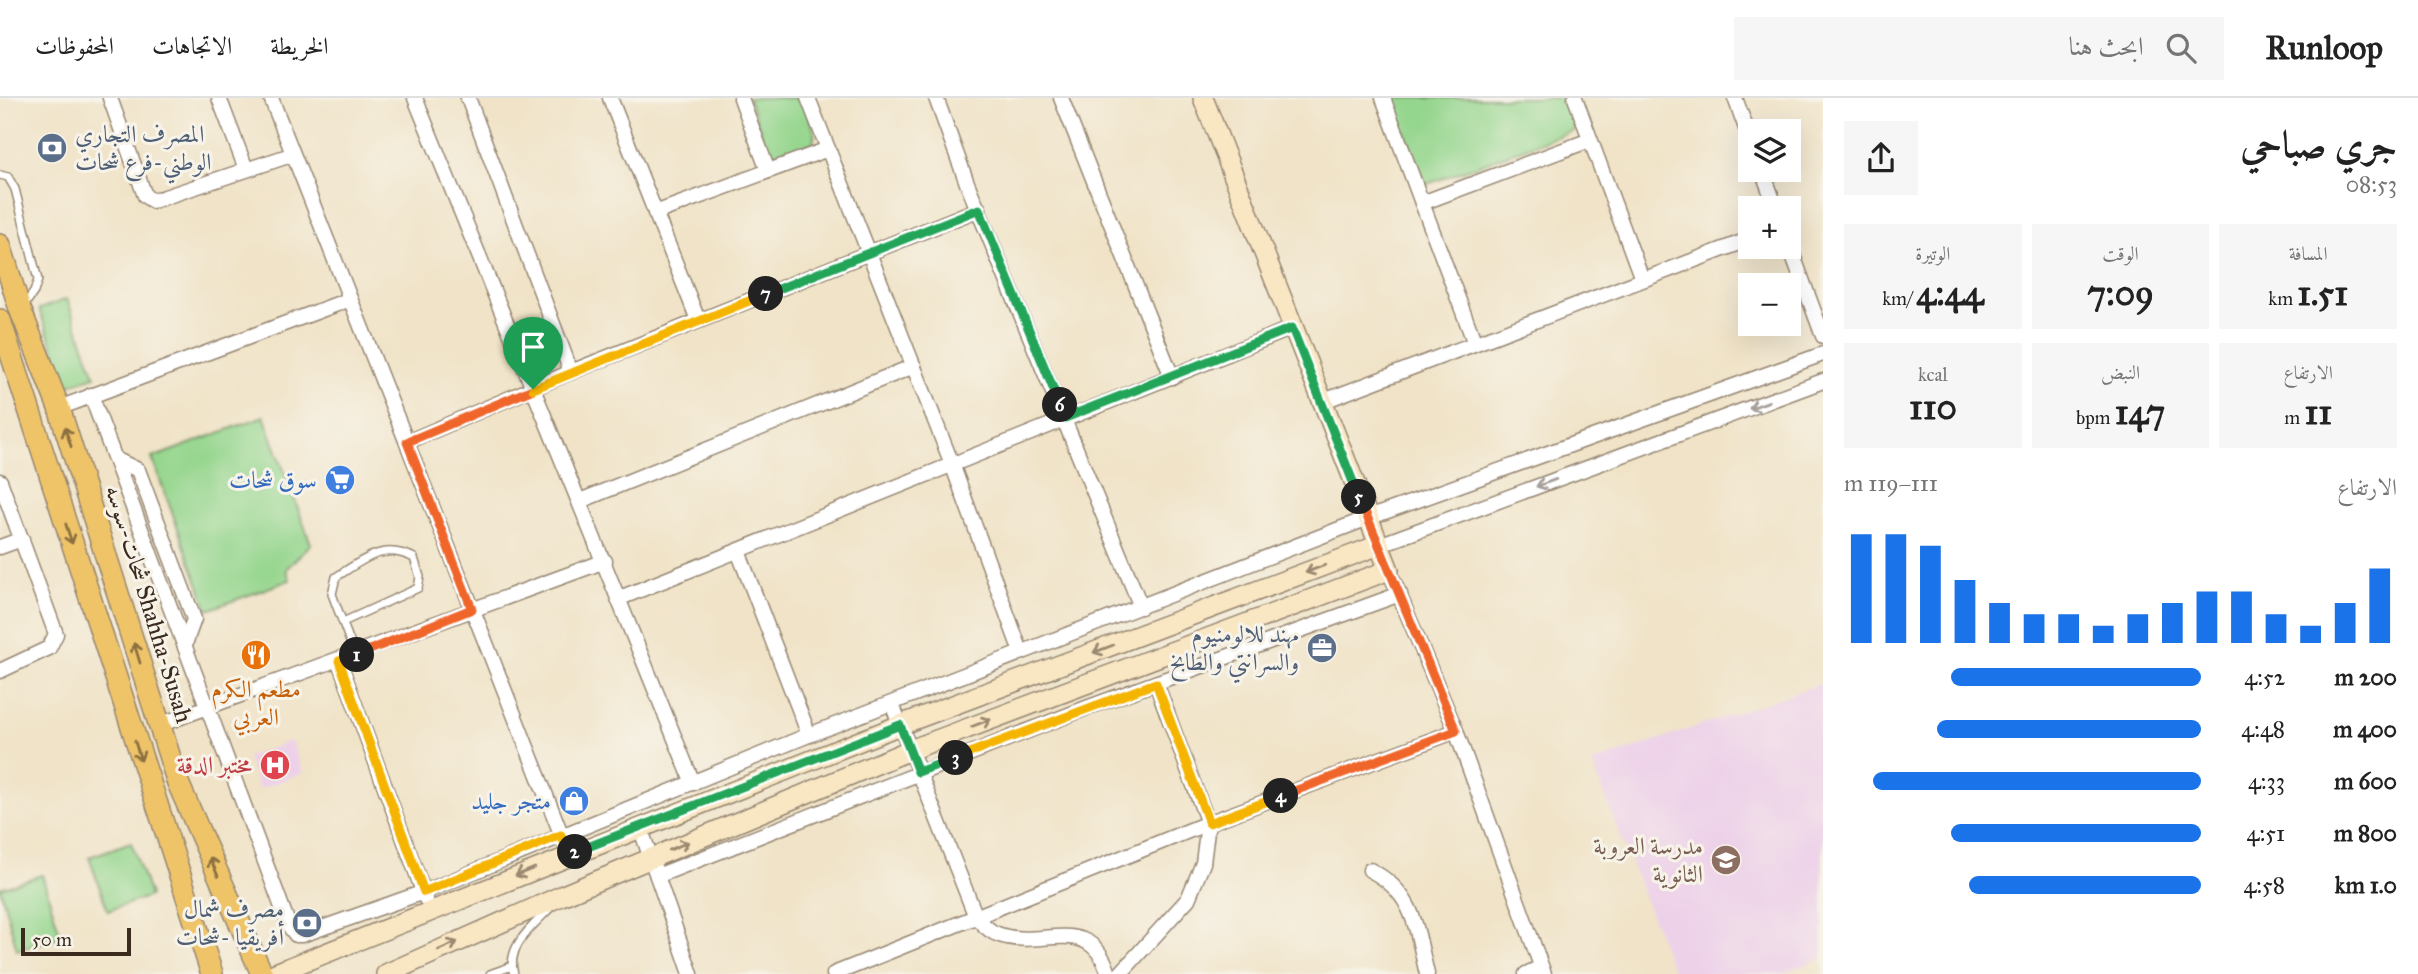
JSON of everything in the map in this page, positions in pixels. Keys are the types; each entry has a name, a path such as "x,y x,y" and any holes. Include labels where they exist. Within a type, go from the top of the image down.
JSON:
{"main road":[{"name":"شحات-سوسه Shahha-Susah","path":"0,245 20,309 59,408 178,783 262,974"},
{"path":"0,320 212,974"}],"street":[{"path":"110,98 145,196 153,201 291,155"},
{"path":"219,98 246,169"},
{"path":"271,98 348,300 407,442 569,854"},
{"path":"415,98 693,783"},
{"path":"468,98 571,372"},
{"path":"610,98 698,320"},
{"path":"741,98 768,171"},
{"path":"808,98 952,464 1021,652"},
{"path":"936,98 1141,607"},
{"path":"1061,98 1172,377"},
{"path":"1203,98 1368,519 1456,731 1542,971 1526,974"},
{"path":"1383,98 1474,341"},
{"path":"1575,98 1642,279"},
{"path":"1735,98 1743,119"},
{"path":"1422,204 1590,140"},
{"path":"655,213 828,149"},
{"path":"407,442 698,320 979,209"},
{"path":"1321,401 1738,243"},
{"path":"1794,259 1823,336"},
{"path":"59,408 348,300"},
{"path":"620,598 1292,328"},
{"path":"273,974 561,835 809,735 1368,519 1823,354"},
{"path":"580,501 914,366"},
{"path":"91,395 210,708 289,926 296,935 309,934 427,901 569,854 900,725 1823,381"},
{"path":"0,481 56,634 49,649 0,671"},
{"path":"0,547 22,539"},
{"path":"738,551 809,735"},
{"path":"159,725 605,561"},
{"path":"654,867 910,750 1390,570"},
{"path":"386,974 561,896 654,867 918,772 1399,594"},
{"path":"339,661 427,901"},
{"path":"1120,974 1188,899 1203,863 1209,823 1156,683"},
{"path":"892,704 976,917 996,934 1064,937 1092,943 1099,949 1109,974"},
{"path":"838,973 1209,823 1456,731"},
{"path":"640,827 691,974"},
{"path":"1370,870 1390,880 1404,896 1427,974"}],"lane":[{"path":"0,175 8,177 15,189 38,280 34,292 20,309"},
{"path":"343,622 418,588 421,577 414,558 399,550 371,555 336,577 332,594 355,655"},
{"path":"490,974 513,970 520,941 561,896"}],"shaded area":[{"name":"مدرسة العروبة الثانوية","path":"1823,683 1823,958 1780,974 1674,974 1592,763"},
{"name":"مختبر الدقة","path":"291,741 303,773 259,789 247,757"}],"green space":[{"path":"748,98 802,98 815,133 813,143 779,156 768,150"},
{"path":"1392,98 1565,98 1577,129 1425,185"},
{"path":"67,299 95,376 67,386 39,309"},
{"path":"264,416 311,544 286,569 290,580 208,610 152,458"},
{"path":"131,842 150,896 108,911 89,857"},
{"path":"42,875 61,937 17,950 0,888"}],"place":[{"name":"المصرف التجاري الوطني-فرع شحات","path":"52,148"},
{"name":"سوق شحات","path":"340,480"},
{"name":"مهند للالومنيوم والسرانتي والطابخ","path":"1322,648"},
{"name":"مطعم الكرم العربي","path":"256,655"},
{"name":"مختبر الدقة","path":"275,765"},
{"name":"متجر جليد","path":"574,801"},
{"name":"مدرسة العروبة الثانوية","path":"1726,860"},
{"name":"مصرف شمال أفريقيا -شحات","path":"307,923"}],"route":[{"path":"979,209 1065,418 1292,328 1456,731 1209,823 1156,683 918,772 900,725 569,854 561,835 424,892 339,661 472,609 407,442 533,389 698,320 979,209"}]}
